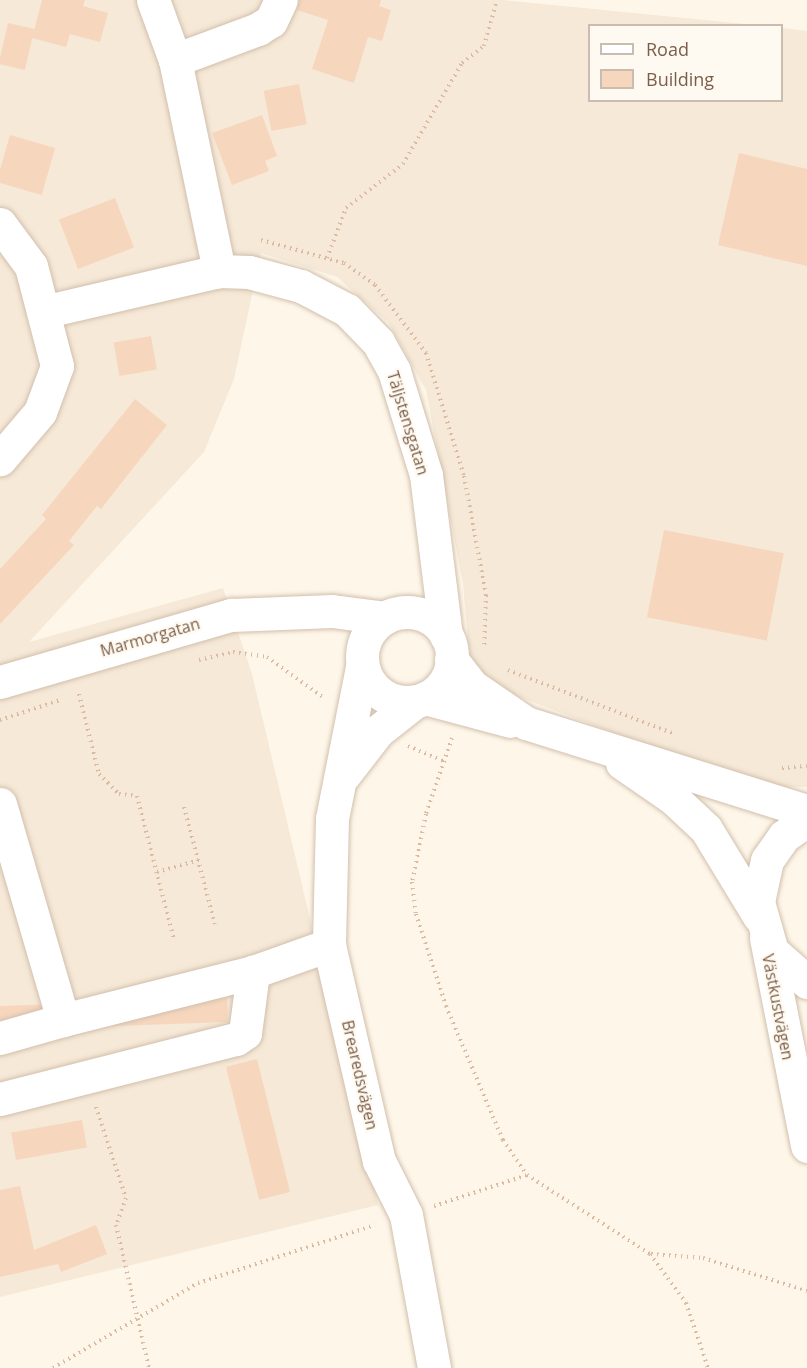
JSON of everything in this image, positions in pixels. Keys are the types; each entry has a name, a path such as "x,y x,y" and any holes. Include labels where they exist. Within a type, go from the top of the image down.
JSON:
{"street":[{"path":"153,0 175,60 219,272"},
{"path":"175,60 258,29 271,21 281,0"},
{"path":"0,224 22,248 47,311 56,349 54,384 40,412 0,459"},
{"name":"Täljstensgatan","path":"47,311 219,272 249,272 301,286 347,310 378,342 394,371 426,475 449,647"},
{"name":"Täljstensgatan","path":"388,616 425,574 436,542"},
{"name":"Marmorgatan","path":"0,682 231,615 304,615 332,611 388,616"},
{"path":"304,615 362,662 378,692 396,701 420,700 526,723 595,747 807,811"},
{"path":"362,662 368,634 388,616 423,616 449,647 472,686 526,723"},
{"path":"420,700 445,681 449,647"},
{"name":"Brearedsvägen","path":"362,662 365,724 343,776 332,819 329,945 379,1161 406,1215 434,1368"},
{"name":"Brearedsvägen","path":"365,724 420,700"},
{"path":"595,747 656,784 706,829 781,962 807,982"},
{"path":"0,804 63,1020"},
{"path":"762,927 759,887 767,860 784,836 807,820"},
{"name":"Västkustvägen","path":"762,927 807,1146"},
{"path":"0,1038 253,972 329,945"},
{"path":"0,1099 236,1039 245,1033 253,972"}],"path":[{"path":"327,258 346,208 403,164 462,63 484,46 497,0"},
{"path":"188,662 233,652 267,657 365,724 444,761"},
{"path":"505,669 683,737"},
{"path":"0,720 84,692"},
{"path":"79,694 99,774 119,794 137,796 174,940"},
{"path":"456,725 415,861 416,914 446,1006 498,1130 527,1175 650,1254 686,1304 708,1368"},
{"path":"772,768 807,766"},
{"path":"184,807 215,924"},
{"path":"157,872 199,860"},
{"path":"87,1077 125,1192 116,1225 140,1313 149,1368"},
{"path":"53,1368 140,1313 208,1279 527,1175"},
{"path":"650,1254 703,1258 807,1291"}],"shaded area":[{"path":"0,0 503,0 745,24 588,24 588,102 783,102 783,28 807,31 807,787 771,787 654,748 509,693 470,664 463,584 426,390 388,322 337,277 261,253 234,379 204,452 29,642 223,588 252,674 378,1205 0,1297"}],"building":[{"path":"42,0 85,0 83,6 108,13 100,42 70,34 66,47 32,38"},
{"path":"299,0 381,0 379,6 391,10 382,41 368,37 354,83 312,69 328,20 297,10"},
{"path":"8,23 34,29 25,70 0,64"},
{"path":"299,84 307,124 271,131 264,91"},
{"path":"262,115 277,156 265,161 269,171 232,185 212,133"},
{"path":"10,135 55,148 42,195 0,183 0,170"},
{"path":"739,153 807,169 807,266 718,245"},
{"path":"115,198 134,247 78,269 59,220"},
{"path":"151,336 157,369 119,376 114,343"},
{"path":"135,399 167,425 101,509 97,506 69,541 74,545 0,624 0,569 46,519 42,515"},
{"path":"664,530 784,553 767,641 647,617"},
{"path":"227,998 228,1022 0,1030 0,1006"},
{"path":"257,1059 290,1192 259,1200 226,1067"},
{"path":"82,1120 87,1148 16,1160 11,1133"},
{"path":"20,1186 34,1250 96,1225 107,1254 61,1272 58,1264 0,1277 0,1190"}]}
